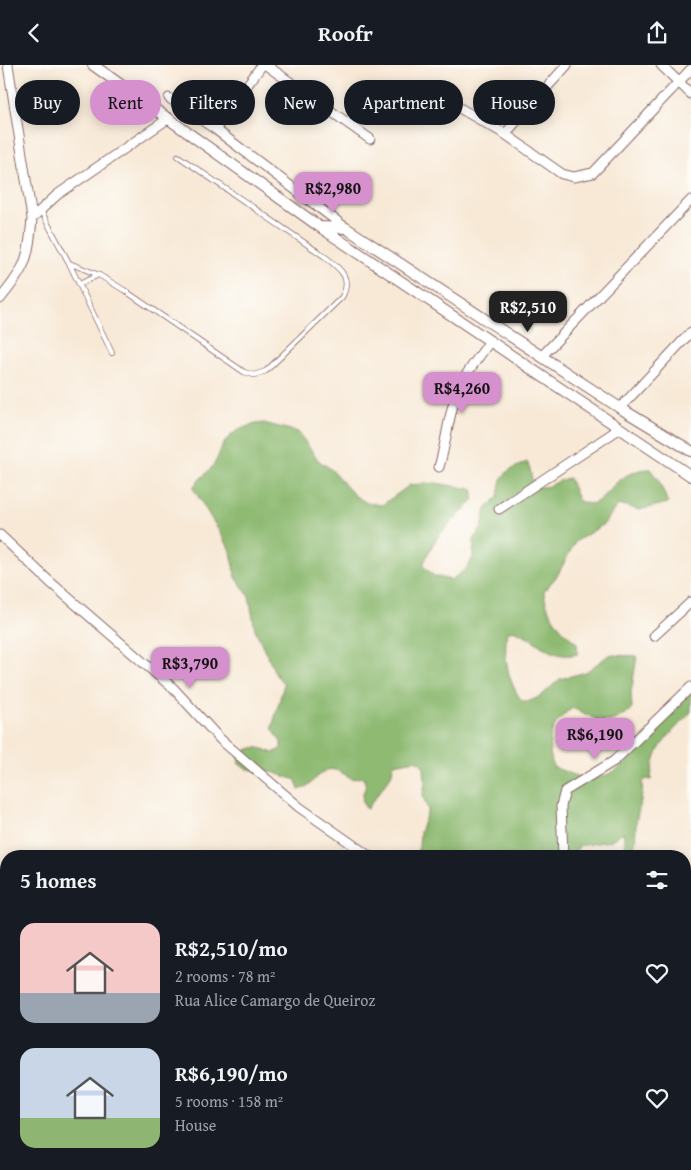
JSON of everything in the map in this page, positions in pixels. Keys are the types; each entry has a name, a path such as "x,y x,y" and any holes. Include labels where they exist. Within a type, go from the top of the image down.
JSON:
{"street":[{"path":"0,299 16,281 29,254 32,218 8,65"},
{"path":"94,65 320,227 619,429 690,473"},
{"path":"216,129 262,65"},
{"path":"266,65 370,139"},
{"path":"505,134 567,65"},
{"path":"661,65 691,94"},
{"path":"463,110 505,134 562,174 574,177 586,176 593,173 691,69"},
{"path":"169,98 216,129 350,230 620,408 691,451"},
{"path":"32,218 57,195 169,118"},
{"path":"542,357 691,200"},
{"path":"320,227 350,230"},
{"path":"336,237 350,230"},
{"path":"620,408 691,332"},
{"path":"440,467 447,440 450,416 460,385 490,341"},
{"path":"499,509 619,429"},
{"path":"0,535 50,582 174,689 220,739 299,807 360,850"},
{"path":"654,636 691,601"},
{"path":"563,850 561,806 565,791 614,761 691,687"}],"lane":[{"path":"69,263 99,275 244,372 254,375 266,371 342,297 347,282 339,268 178,155"},
{"path":"40,210 80,284 112,353"},
{"path":"80,284 99,275"}],"green space":[{"path":"264,423 298,432 319,461 331,469 354,495 367,503 382,505 410,485 435,483 473,489 473,501 438,537 423,566 434,576 451,580 465,570 473,558 474,540 482,527 486,509 498,497 501,479 508,471 527,462 535,487 550,485 569,478 578,500 590,504 599,500 614,485 635,471 650,469 659,481 668,503 639,510 622,505 617,506 604,524 575,542 557,576 544,591 547,606 560,627 577,643 578,654 558,654 521,633 512,630 507,633 506,641 506,659 510,677 522,701 530,701 541,696 560,679 586,672 609,655 637,656 631,693 632,709 615,719 602,721 572,708 558,720 551,733 550,748 553,767 585,779 602,777 615,771 628,761 644,736 691,691 691,712 659,750 652,768 651,780 646,779 642,782 635,842 632,850 626,850 623,832 610,841 579,846 577,850 417,850 419,848 420,832 428,810 423,796 425,783 424,768 421,763 415,760 394,764 391,776 367,809 363,801 366,786 363,777 351,779 333,769 326,770 306,787 299,790 296,780 272,772 247,769 239,764 238,756 251,748 259,748 273,753 281,749 281,742 272,728 284,684 276,675 255,629 249,596 235,576 231,551 193,488 212,467 228,438 242,428"}]}
